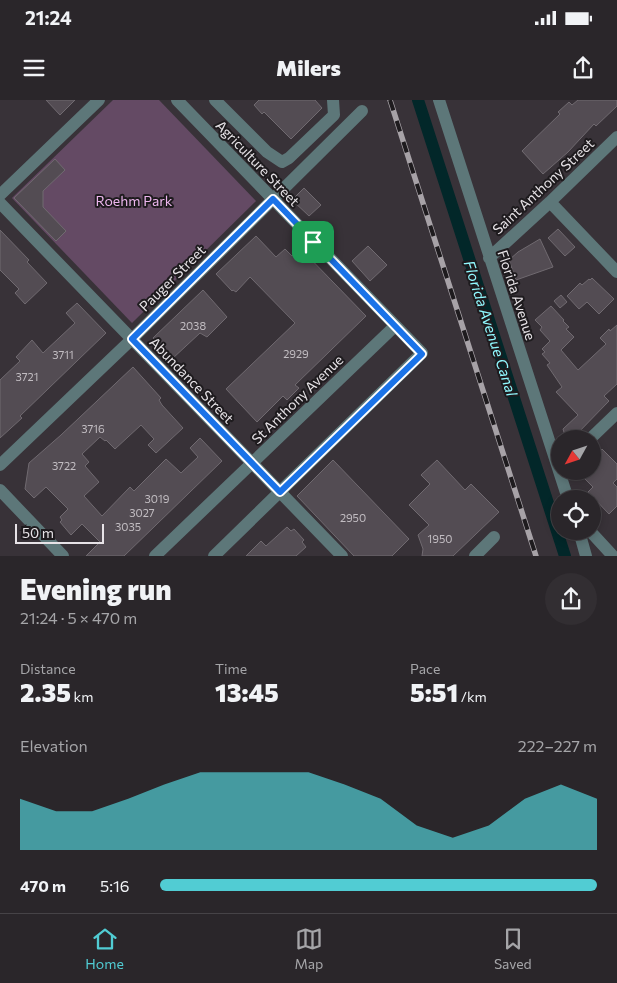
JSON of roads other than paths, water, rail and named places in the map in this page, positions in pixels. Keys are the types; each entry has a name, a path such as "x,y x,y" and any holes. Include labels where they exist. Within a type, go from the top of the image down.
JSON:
{"street":[{"path":"0,195 99,100"},
{"name":"Agriculture Street","path":"177,100 422,354 280,492"},
{"path":"215,100 267,152 282,162 289,158 334,115 333,100"},
{"name":"Florida Avenue","path":"439,100 551,445"},
{"name":"Pauger Street","path":"0,465 132,339 362,111"},
{"name":"Saint Anthony Street","path":"489,258 617,137"},
{"path":"550,202 617,272"},
{"name":"Abundance Street","path":"0,203 342,556"},
{"name":"St Anthony Avenue","path":"155,556 395,326"},
{"path":"599,430 617,413"},
{"path":"0,490 63,556"},
{"path":"214,556 280,492"},
{"path":"475,556 494,537"},
{"path":"582,540 586,556"},
{"path":"598,540 613,556"}],"waterway":[{"name":"Florida Avenue Canal","path":"418,100 565,556"}],"railway":[{"path":"390,100 536,556"}],"park label":[{"name":"Roehm Park","path":"134,200"}]}
